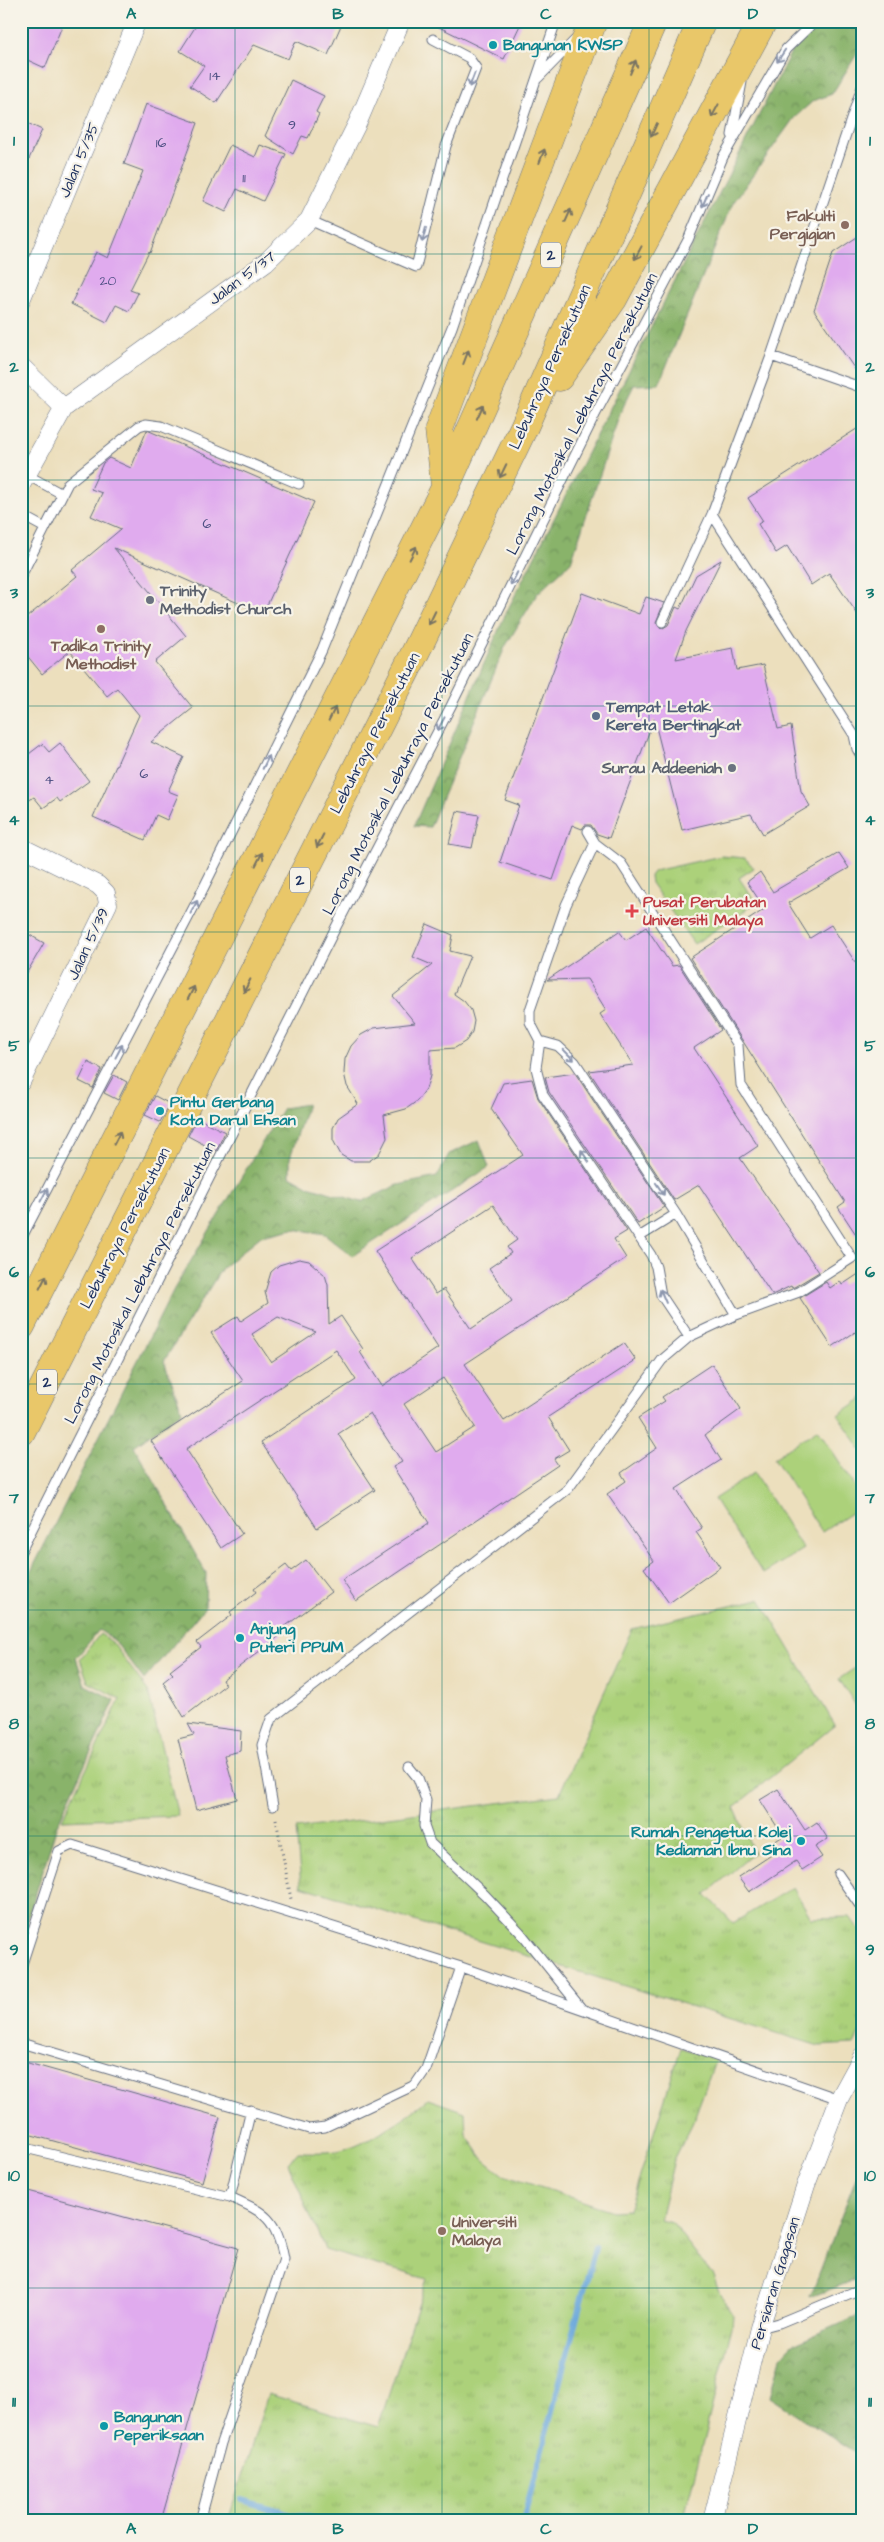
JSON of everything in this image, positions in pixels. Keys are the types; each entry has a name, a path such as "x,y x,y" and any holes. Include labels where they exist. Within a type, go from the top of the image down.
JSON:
{"highway":[{"path":"445,488 439,429 593,21"},
{"name":"2","path":"21,1326 445,488 653,21"},
{"name":"Lebuhraya Persekutuan","path":"21,1432 420,643 524,427 702,21"},
{"path":"524,427 613,299 763,21"}],"street":[{"name":"Jalan 5/35","path":"21,300 137,21"},
{"name":"Jalan 5/37","path":"24,480 64,408 266,262 309,220 358,122 401,21"},
{"path":"21,366 64,408"},
{"name":"Jalan 5/39","path":"21,847 98,885 106,893 108,904 21,1082"},
{"name":"Persiaran Gagasan","path":"712,2521 760,2328 806,2185 839,2099 863,2055"}],"lane":[{"path":"21,1239 199,897 322,650 452,327 556,21"},
{"path":"536,80 593,21"},
{"name":"Lorong Motosikal Lebuhraya Persekutuan","path":"21,1551 337,925 451,706 595,415 688,240 731,142 786,50 815,21"},
{"path":"309,220 416,267 446,146 476,68 469,58 433,39"},
{"path":"731,142 748,50"},
{"path":"662,622 712,514 770,356 863,84"},
{"path":"770,356 863,388"},
{"path":"21,576 62,494 73,477 132,430 146,424 161,426 299,484"},
{"path":"24,480 62,494"},
{"path":"712,514 854,735 863,744"},
{"path":"21,515 45,528"},
{"path":"854,735 857,749 863,759"},
{"path":"273,1806 262,1745 271,1719 568,1489 662,1360 689,1337 736,1315 800,1292 852,1258 741,1085 738,1045 621,863 595,843 588,831"},
{"path":"595,843 566,905 530,1010 530,1022 540,1041 536,1068 543,1095 639,1237 656,1267 661,1295 689,1337"},
{"path":"540,1041 558,1046 575,1062 676,1214 736,1315"},
{"path":"639,1237 676,1214"},
{"path":"410,1767 418,1778 426,1800 424,1826 430,1843 485,1895 520,1932 581,2008"},
{"path":"21,1967 59,1851 72,1845 461,1967 839,2099"},
{"path":"838,1874 863,1910"},
{"path":"21,2043 251,2110 309,2129 324,2127 412,2087 426,2069 461,1967"},
{"path":"230,2197 251,2110"},
{"path":"21,2147 230,2197 260,2210 270,2221 280,2241 284,2259 221,2443 200,2521"},
{"path":"760,2328 779,2323 863,2288"}],"path":[{"path":"273,1806 294,1914"}],"green space":[{"path":"818,21 863,21 863,44 832,94 813,101 794,118 733,203 659,384 634,385 621,411 571,562 537,594 505,647 430,827 414,826 505,615 791,52"},
{"path":"721,856 745,858 754,868 739,878 756,903 694,944 651,883 650,876 654,871"},
{"path":"307,1104 290,1158 290,1176 308,1186 361,1202 398,1185 437,1177 449,1154 479,1140 489,1167 352,1256 325,1234 293,1229 261,1236 222,1268 164,1361 182,1411 134,1446 206,1573 205,1607 144,1680 114,1640 99,1630 76,1658 85,1685 115,1700 57,1825 21,1941 21,1591 174,1289 283,1108"},
{"path":"863,1398 863,1452 838,1415"},
{"path":"818,1429 863,1498 863,1505 822,1532 774,1458"},
{"path":"754,1473 803,1549 763,1574 714,1499"},
{"path":"760,1599 835,1725 734,1807 754,1853 706,1894 733,1923 793,1887 811,1918 850,1917 863,1935 863,2026 854,2044 819,2046 301,1886 296,1829 559,1795 632,1629"},
{"path":"100,1634 112,1642 148,1691 178,1816 62,1820 120,1699 88,1682 80,1659"},
{"path":"855,1668 863,1680 862,1715 839,1679"},
{"path":"681,2048 716,2059 692,2124 674,2160 660,2219 671,2222 713,2275 719,2292 733,2314 732,2327 683,2521 228,2521 268,2394 378,2427 427,2279 325,2250 288,2163 298,2152 337,2151 359,2144 398,2122 428,2099 465,2112 466,2134 483,2159 503,2175 613,2211 629,2210"},
{"path":"863,2164 863,2277 810,2297 859,2170"},
{"path":"863,2314 863,2458 770,2397 781,2357 792,2345"}],"building":[{"path":"21,21 64,21 45,68 21,57"},
{"path":"199,21 343,21 328,55 296,41 288,59 254,45 216,103 190,86 204,66 180,51"},
{"name":"Bangunan KWSP","path":"427,21 522,21 504,59"},
{"path":"291,80 324,96 316,112 319,114 308,138 302,136 293,154 265,136"},
{"path":"146,104 198,123 150,253 130,290 138,293 129,311 116,305 107,322 71,304 96,252 108,258 143,171 124,164"},
{"path":"21,120 42,130 21,177"},
{"path":"230,145 255,157 260,145 286,154 263,201 237,189 226,212 203,201"},
{"path":"863,233 863,381 814,310 833,253"},
{"path":"863,425 863,622 829,573 811,585 787,546 776,553 758,524 763,521 748,498"},
{"path":"147,430 314,502 263,614 114,548 186,636 155,662 193,708 151,742 184,757 168,791 178,795 167,820 156,815 145,840 93,817 139,715 117,688 107,696 70,651 42,674 21,648 21,622 77,576 72,570 121,529 91,516 102,493 91,489 103,463 109,458 131,468"},
{"path":"721,560 686,631 676,659 733,648 737,670 763,665 778,729 791,726 801,791 810,806 763,834 751,814 682,830 654,719 609,838 597,834 591,825 585,825 582,829 572,825 553,880 500,862 519,805 505,800 582,593 639,614 646,597 664,603 656,622 659,627 663,628 668,625 676,607 680,609 696,575"},
{"path":"60,743 89,781 60,802 57,798 43,808 34,797 28,801 21,792 21,760 42,744 49,752"},
{"path":"457,811 479,815 472,848 449,844"},
{"path":"839,853 849,868 788,903 810,938 831,925 863,974 863,1245 838,1207 845,1202 690,958 765,909 747,882 760,872 773,892"},
{"path":"427,924 453,935 450,951 470,956 454,994 464,1001 471,1010 474,1021 472,1032 466,1041 455,1048 430,1050 430,1076 426,1089 417,1101 406,1109 384,1115 387,1138 379,1154 369,1161 351,1161 341,1155 333,1140 333,1128 338,1118 358,1104 347,1086 344,1073 345,1059 351,1046 361,1035 374,1028 415,1023 393,996 432,965 413,957"},
{"path":"646,927 672,966 679,965 721,1030 694,1048 758,1146 740,1158 819,1272 792,1288 791,1286 772,1295 699,1185 674,1200 589,1071 633,1065 600,1014 606,1010 587,979 547,980 619,931 626,940"},
{"path":"21,930 44,943 21,983"},
{"path":"88,1062 102,1069 93,1088 79,1081"},
{"path":"575,1073 664,1207 638,1224 549,1092 545,1077"},
{"path":"114,1075 127,1082 118,1100 104,1093"},
{"path":"532,1079 538,1098 627,1231 614,1239 626,1258 465,1364 504,1421 624,1343 636,1360 548,1417 569,1450 554,1459 558,1465 356,1601 342,1580 429,1523 393,1467 402,1462 370,1413 338,1434 375,1490 317,1528 261,1442 356,1380 336,1350 186,1449 242,1534 221,1548 151,1441 243,1381 211,1333 238,1316 241,1321 268,1303 265,1292 271,1272 279,1265 299,1259 309,1261 325,1275 328,1285 329,1324 341,1316 363,1349 360,1352 382,1386 438,1348 375,1251 523,1155 491,1109 503,1083","holes":["493,1205 517,1240 507,1247 511,1253 489,1268 512,1301 471,1329 444,1289 436,1294 412,1258","278,1317 316,1332 271,1362 252,1334","443,1378 475,1427 436,1452 404,1404"]},
{"path":"155,1096 170,1104 160,1122 145,1115"},
{"path":"197,1118 225,1132 216,1151 188,1136"},
{"path":"863,1271 863,1327 832,1347 800,1298 826,1282 830,1288 840,1281 842,1285"},
{"path":"712,1364 741,1409 705,1435 721,1460 676,1489 702,1528 696,1532 720,1567 669,1603 644,1568 654,1561 607,1494 626,1481 621,1473 657,1448 638,1418 665,1401 662,1397"},
{"name":"Anjung Puteri PPUM","path":"306,1560 331,1592 279,1631 282,1634 222,1680 225,1685 184,1717 163,1682 173,1674 170,1671 201,1647 197,1642 232,1615 230,1612 256,1592 254,1589 286,1565 291,1571"},
{"path":"188,1724 241,1731 240,1751 225,1755 237,1799 196,1810 178,1739 194,1735"},
{"name":"Rumah Pengetua Kolej Kediaman Ibnu Sina","path":"778,1789 805,1830 817,1822 828,1839 815,1847 822,1857 802,1870 796,1861 749,1892 738,1877 779,1850 774,1842 783,1836 760,1800"},
{"path":"21,2061 220,2117 202,2182 21,2132"},
{"name":"Bangunan Peperiksaan","path":"21,2189 238,2248 161,2521 21,2521"}],"waterway":[{"path":"523,2521 595,2248"},
{"path":"241,2500 317,2521"}],"place":[{"name":"Bangunan KWSP","path":"493,45"},
{"name":"Fakulti Pergigian","path":"845,225"},
{"name":"Trinity Methodist Church","path":"150,600"},
{"name":"Tadika Trinity Methodist","path":"101,629"},
{"name":"Tempat Letak Kereta Bertingkat","path":"596,716"},
{"name":"Surau Addeeniah","path":"732,768"},
{"name":"Pusat Perubatan Universiti Malaya","path":"632,911"},
{"name":"Pintu Gerbang Kota Darul Ehsan","path":"160,1111"},
{"name":"Anjung Puteri PPUM","path":"240,1638"},
{"name":"Rumah Pengetua Kolej Kediaman Ibnu Sina","path":"801,1841"},
{"name":"Universiti Malaya","path":"442,2231"},
{"name":"Bangunan Peperiksaan","path":"104,2426"}]}
